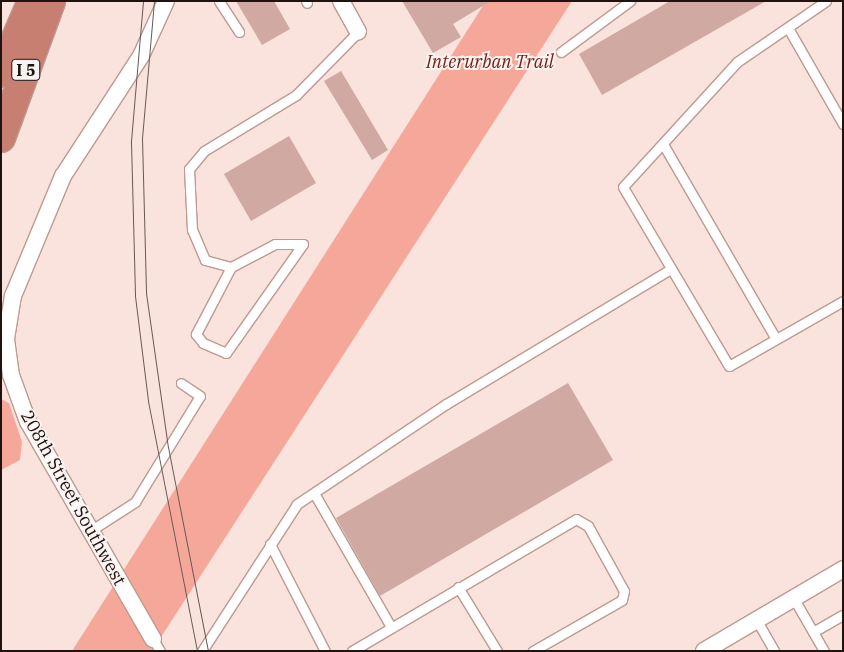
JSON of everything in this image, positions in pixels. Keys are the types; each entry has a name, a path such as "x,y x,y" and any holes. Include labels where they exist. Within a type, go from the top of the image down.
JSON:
{"highway":[{"path":"1,73 32,1"},
{"name":"I 5","path":"1,138 51,1"}],"street":[{"name":"208th Street Southwest","path":"157,645 28,422 11,375 6,339 13,296 63,176 141,56 166,1"},
{"path":"341,1 358,32"},
{"path":"704,651 843,569"}],"lane":[{"path":"219,1 239,32"},
{"path":"561,52 630,1"},
{"path":"826,1 736,62 623,188 729,366 843,301"},
{"path":"788,28 843,124"},
{"path":"231,267 196,334 203,343 226,353 303,244 275,244 231,267 205,260 198,244 188,205 189,169 204,151 296,95 358,32"},
{"path":"663,144 776,339"},
{"path":"202,651 297,504 446,404 672,269"},
{"path":"90,531 135,502 200,396 180,383"},
{"path":"314,493 391,628"},
{"path":"352,651 576,519 588,526 624,591 622,600 533,651"},
{"path":"270,544 325,651"},
{"path":"458,587 496,651"},
{"path":"794,599 824,651"},
{"path":"813,632 843,615"},
{"path":"757,621 774,651"}],"green space":[{"name":"Interurban Trail","path":"486,1 572,1 152,651 72,651"},
{"path":"1,399 9,403 22,442 20,460 1,470"}],"building":[{"path":"236,1 274,1 290,29 262,45"},
{"path":"402,1 491,1 453,24 461,37 433,53"},
{"path":"670,1 766,1 602,95 579,54"},
{"path":"341,71 388,150 372,160 324,81"},
{"path":"289,136 316,183 251,221 224,174"},
{"path":"568,383 613,460 380,596 336,518"}],"tram line":[{"path":"143,1 131,142 135,296 148,401 197,651"},
{"path":"154,1 142,138 146,293 168,447 208,651"}]}
